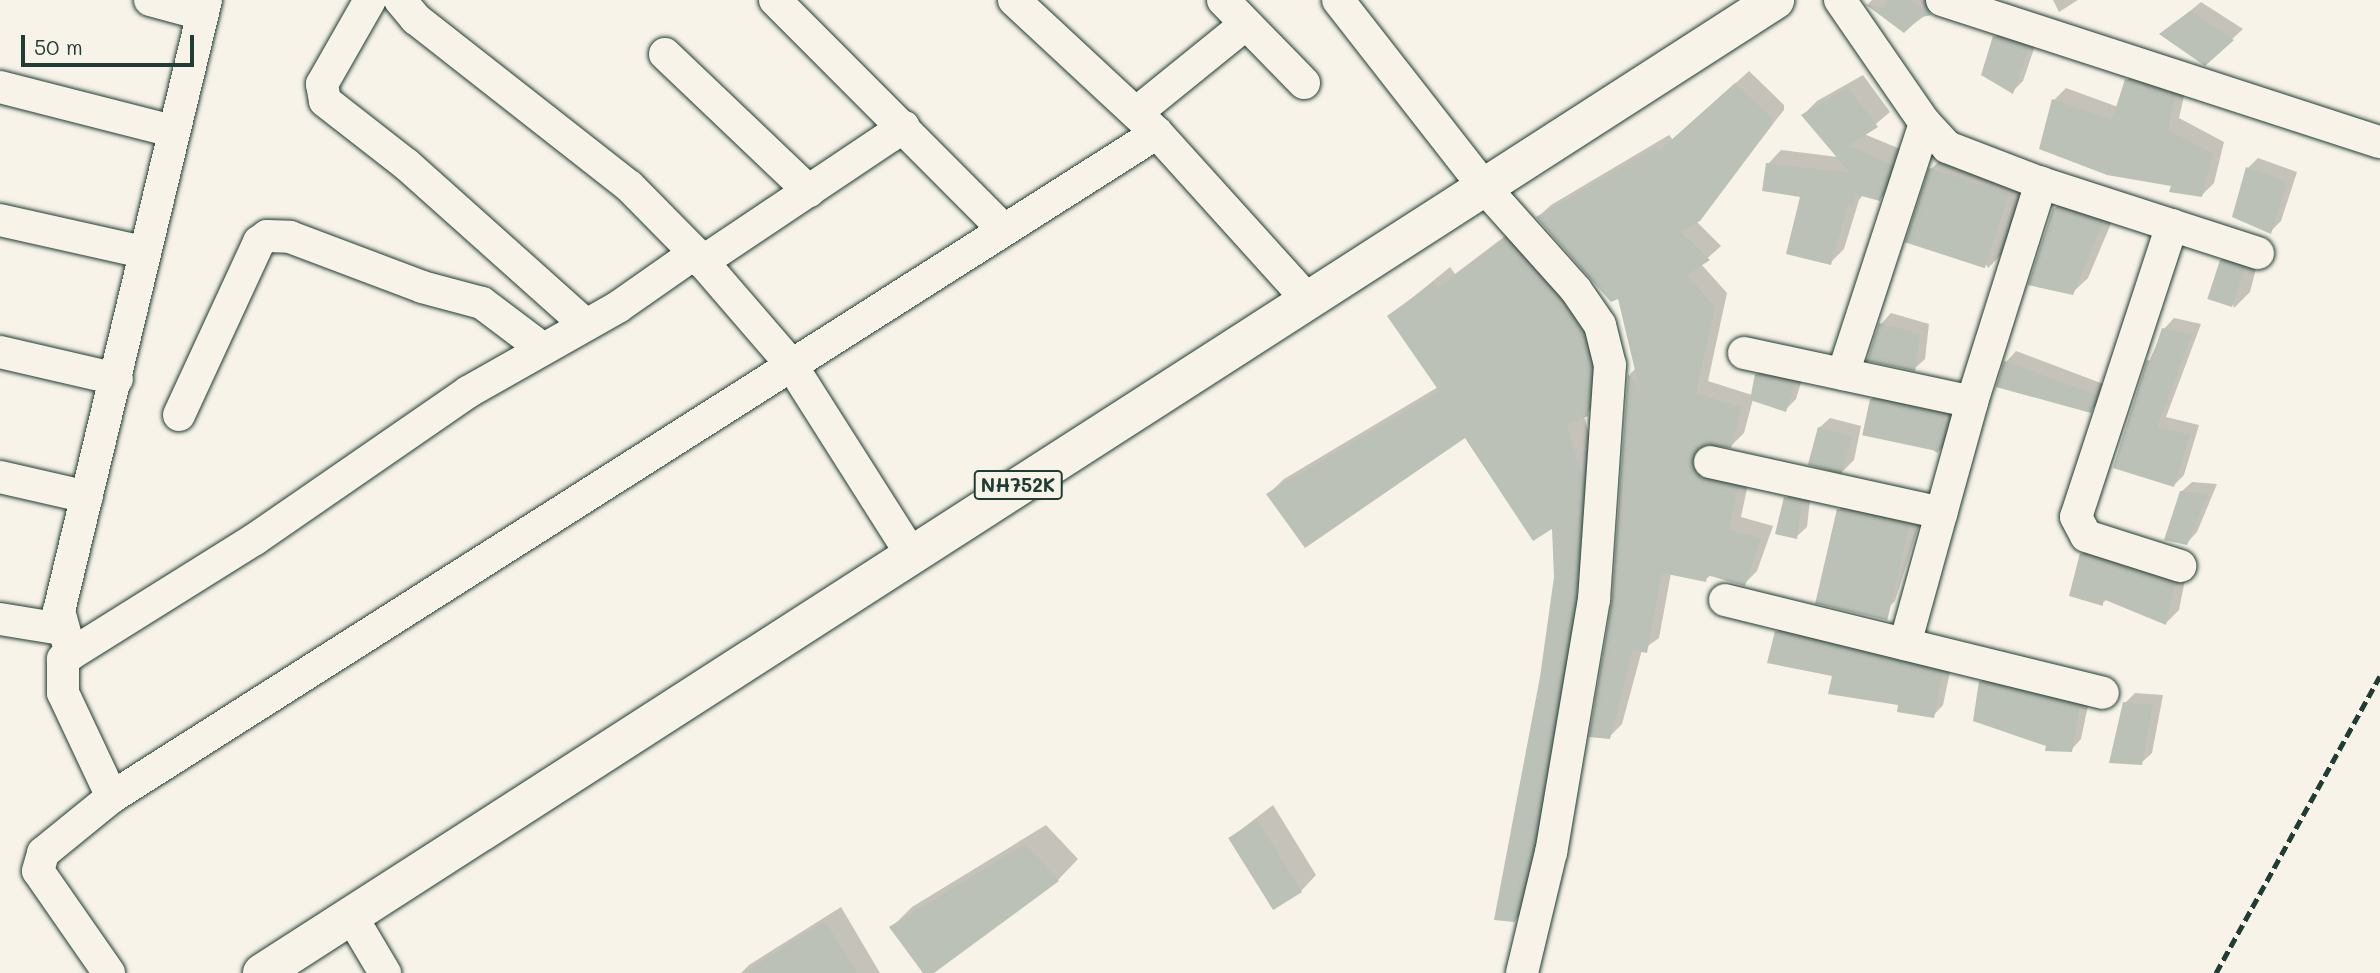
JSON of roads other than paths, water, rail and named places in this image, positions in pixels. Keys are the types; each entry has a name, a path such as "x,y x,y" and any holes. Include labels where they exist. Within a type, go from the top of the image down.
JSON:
{"highway":[{"name":"NH752K","path":"262,973 1775,0"}],"street":[{"path":"112,797 63,693 66,642 59,611 117,379 143,252 204,7 150,0"},
{"path":"370,0 321,84 325,101 406,164 586,325"},
{"path":"400,0 416,19 629,186 699,258 790,363 911,554"},
{"path":"775,0 1003,229"},
{"path":"1014,0 1146,123 1308,300"},
{"path":"1223,0 1304,83"},
{"path":"1338,0 1484,187 1576,290 1600,325 1610,365 1594,599 1551,852 1522,973"},
{"path":"1840,0 1926,123 1961,154 2040,183 2259,254"},
{"path":"1942,0 2380,142"},
{"path":"109,973 38,870 43,853 112,797 648,459 790,363 1003,229 1146,123 1246,24"},
{"path":"665,54 809,191"},
{"path":"0,86 173,131"},
{"path":"1843,374 1926,123"},
{"path":"0,619 66,642 255,539 468,391 699,258 809,191 904,127"},
{"path":"1905,644 1972,402 2040,183"},
{"path":"0,220 143,252"},
{"path":"2172,225 2076,517 2086,536 2180,566"},
{"path":"179,415 259,242 267,236 290,237 422,286 482,303 543,349"},
{"path":"0,352 117,379"},
{"path":"1744,353 1972,402"},
{"path":"1710,462 1941,513"},
{"path":"0,477 87,497"},
{"path":"1725,600 2103,693"},
{"path":"350,914 385,973"}],"railway":[{"path":"2216,973 2380,676"}]}
